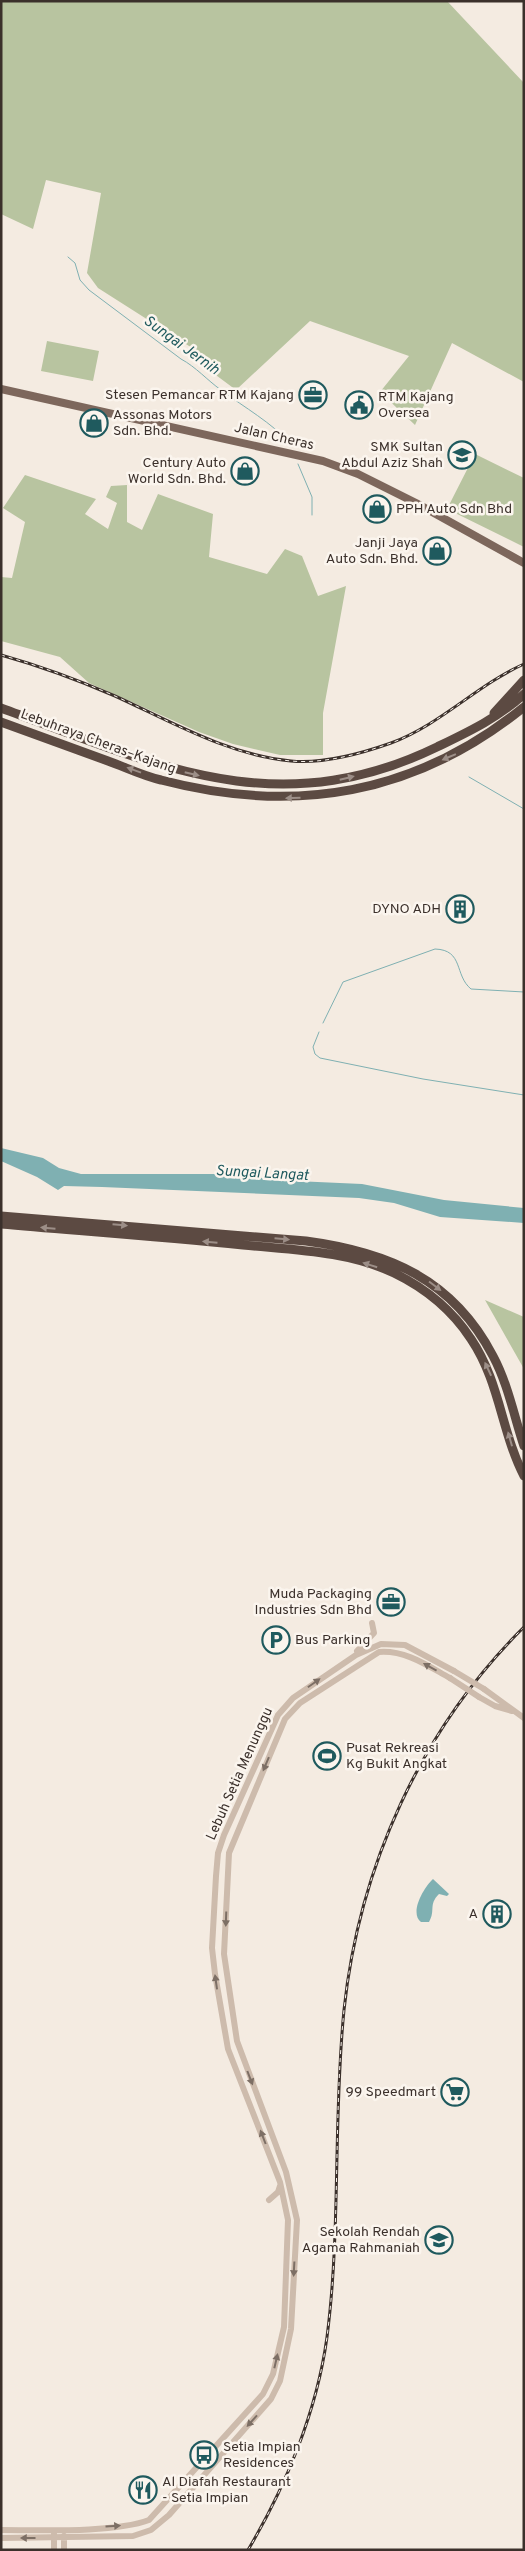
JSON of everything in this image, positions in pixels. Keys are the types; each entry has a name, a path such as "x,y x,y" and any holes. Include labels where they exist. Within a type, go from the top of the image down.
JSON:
{"highway":[{"path":"480,726 524,680"},
{"name":"Lebuhraya Cheras–Kajang","path":"1,708 160,766 211,778 265,784 299,785 340,780 401,764 480,726 524,694"},
{"name":"Lebuhraya Cheras–Kajang","path":"1,722 159,780 207,792 263,798 300,798 338,794 399,778 462,752 524,708"},
{"path":"491,733 524,713"},
{"path":"1,1216 306,1241 354,1250 400,1264 436,1286 454,1302 480,1334 501,1375 524,1446"},
{"path":"1,1224 303,1251 346,1258 393,1272 436,1300 470,1338 488,1369 496,1388 510,1439 524,1476"}],"main road":[{"name":"Jalan Cheras","path":"1,389 323,461 358,474 416,503 523,562"}],"street":[{"path":"356,1655 374,1633 372,1624"},
{"name":"Lebuh Setia Menunggu","path":"64,2529 137,2524 149,2520 224,2439 268,2384 284,2327 288,2239 280,2182 228,2049 219,2005 212,1948 218,1853 228,1826 284,1705 356,1655 380,1644 397,1643 414,1648 454,1671 484,1689 513,1712"},
{"name":"Lebuh Setia Menunggu","path":"54,2538 134,2536 151,2530 169,2515 271,2399 280,2381 291,2329 297,2220 294,2200 237,2041 224,1954 229,1854 285,1719 292,1711 369,1657 380,1652 391,1651 410,1656 495,1706 513,1712"},
{"path":"513,1712 524,1718"},
{"path":"269,2200 278,2192 280,2182"},
{"path":"1,2530 64,2529 64,2550"},
{"path":"54,2530 54,2550"},
{"path":"1,2538 54,2538"}],"green space":[{"path":"1,1 447,1 524,83 524,382 452,343 415,425 380,392 409,356 310,321 236,390 201,364 200,353 98,288 87,273 101,193 46,180 33,229 1,214"},
{"path":"47,341 99,351 93,381 41,371"},
{"path":"475,454 524,478 524,547 447,509"},
{"path":"25,475 96,499 85,514 108,529 117,503 106,497 111,486 127,485 127,522 142,530 158,494 213,514 209,557 267,574 285,549 302,556 318,596 346,586 323,713 323,755 280,755 233,744 199,732 89,683 60,657 1,641 1,577 12,578 25,522 3,508"},
{"path":"485,1300 524,1317 524,1369"}],"water":[{"path":"1,1148 43,1158 59,1168 81,1174 240,1174 273,1180 362,1184 444,1200 524,1208 524,1223 440,1217 394,1203 359,1198 102,1187 64,1186 58,1190 37,1177 1,1161"},
{"path":"433,1879 449,1894 447,1896 439,1894 434,1901 429,1922 421,1922 418,1918 417,1907 422,1894"}],"waterway":[{"name":"Sungai Jernih","path":"68,257 75,263 80,280 89,290 192,366 221,390 267,422 292,445"},
{"name":"Sungai Jernih","path":"298,464 312,497 312,515"},
{"path":"469,777 524,809"},
{"path":"323,1023 343,982 435,949 444,950 455,958 462,977 471,989 524,992"},
{"path":"319,1032 313,1047 315,1054 320,1058 423,1079 524,1095"}],"railway":[{"path":"1,655 87,684 223,745 268,758 304,762 329,760 367,751 409,735 442,716 490,683 524,664"},
{"path":"248,2550 275,2500 298,2447 308,2420 322,2365 327,2337 334,2256 339,2092 344,2010 352,1957 364,1904 380,1853 401,1803 426,1755 455,1710 487,1667 524,1627"}],"place":[{"name":"Stesen Pemancar RTM Kajang","path":"313,395"},
{"name":"RTM Kajang Oversea","path":"359,405"},
{"name":"Assonas Motors Sdn. Bhd.","path":"94,423"},
{"name":"SMK Sultan Abdul Aziz Shah","path":"462,455"},
{"name":"Century Auto World Sdn. Bhd.","path":"245,471"},
{"name":"PPH Auto Sdn Bhd","path":"377,509"},
{"name":"Janji Jaya Auto Sdn. Bhd.","path":"437,551"},
{"name":"DYNO ADH","path":"460,909"},
{"name":"Muda Packaging Industries Sdn Bhd","path":"391,1602"},
{"name":"Bus Parking","path":"276,1640"},
{"name":"Pusat Rekreasi Kg Bukit Angkat","path":"327,1756"},
{"name":"A","path":"497,1914"},
{"name":"99 Speedmart","path":"455,2092"},
{"name":"Sekolah Rendah Agama Rahmaniah","path":"439,2240"},
{"name":"Setia Impian Residences","path":"204,2455"},
{"name":"Al Diafah Restaurant - Setia Impian","path":"143,2490"}],"water label":[{"name":"Sungai Langat","path":"262,1174"}]}
